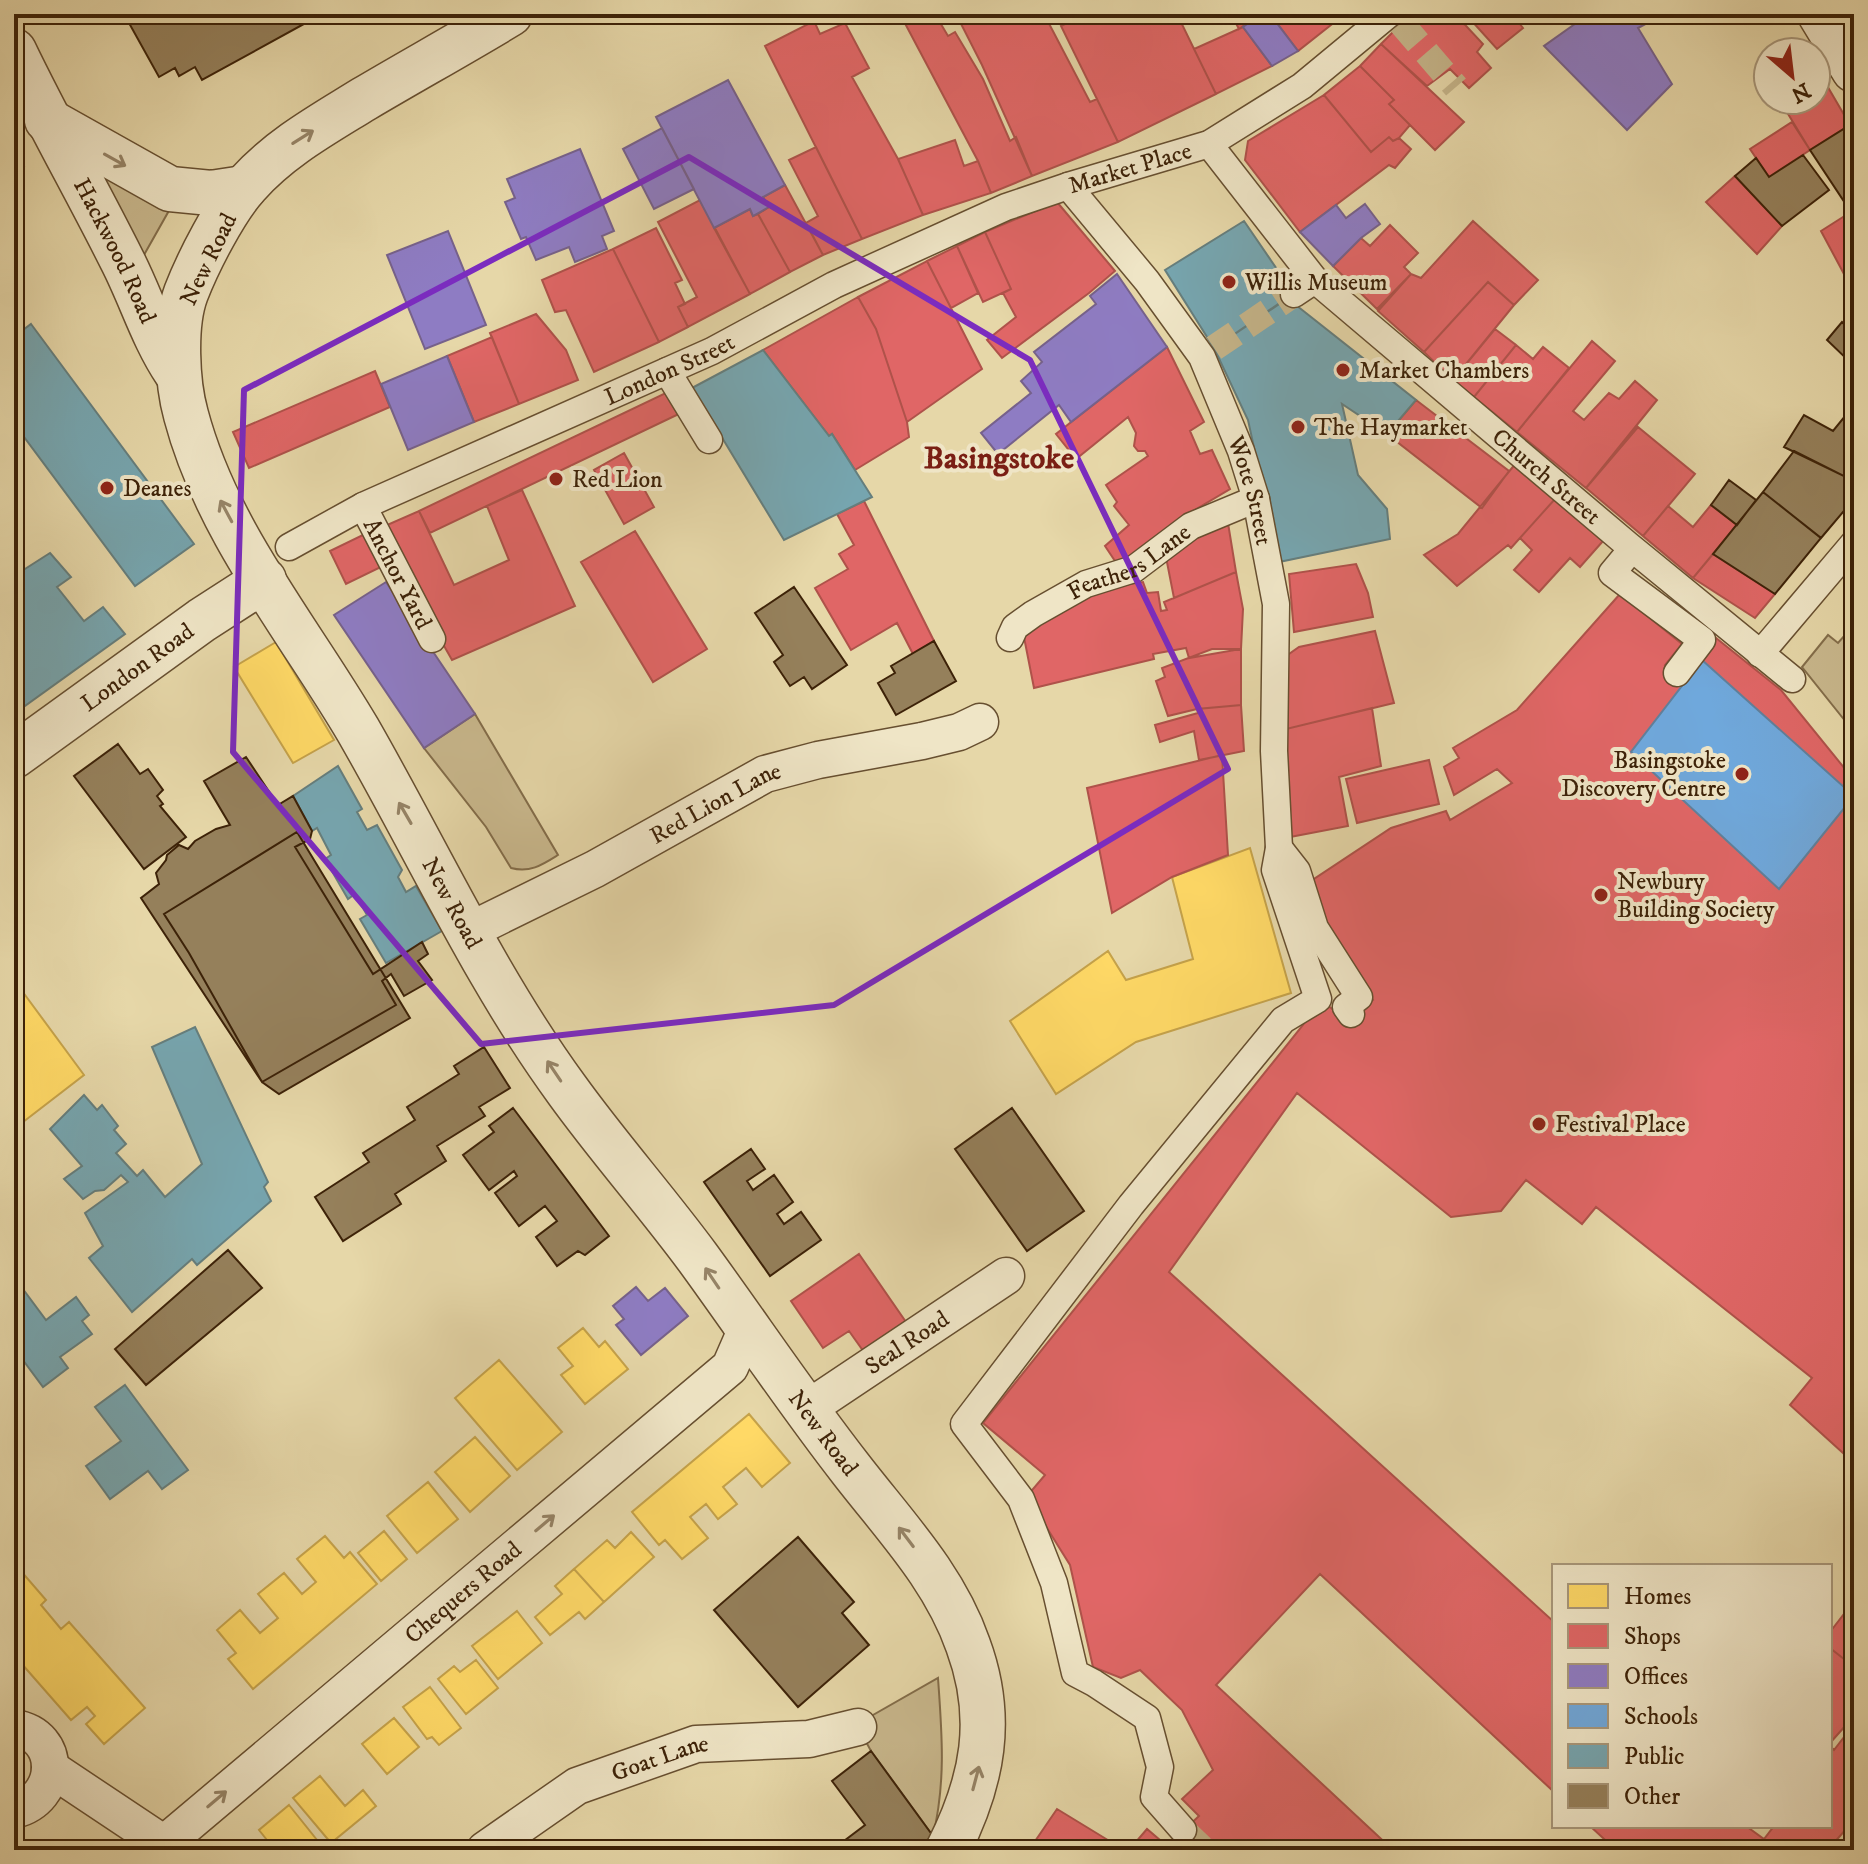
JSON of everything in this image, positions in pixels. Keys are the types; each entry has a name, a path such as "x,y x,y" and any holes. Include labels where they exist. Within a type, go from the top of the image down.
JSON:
{"street":[{"name":"New Road","path":"510,14 293,143 244,188 210,244 185,296 179,346 184,409 208,479 276,563 291,629 353,721 411,822 500,991 566,1090 701,1262 740,1320 924,1562 949,1602 967,1641 984,1706 984,1735 971,1798 948,1850"},
{"path":"1820,14 1854,70"},
{"name":"Market Place","path":"1059,189 1209,144 1302,86 1394,17"},
{"name":"Hackwood Road","path":"14,51 122,260 165,356 181,381"},
{"name":"Hackwood Road","path":"47,120 170,189 211,193 244,188"},
{"name":"Market Place","path":"1209,144 1261,210"},
{"name":"Wote Street","path":"1059,189 1147,281 1208,353 1241,451 1256,499 1276,604 1274,751 1279,848 1275,870 1318,999 1283,1020 1131,1205 964,1424 1021,1499 1054,1583 1075,1673 1147,1718 1160,1767 1154,1797 1183,1830"},
{"name":"London Street","path":"276,563 363,506 712,351 834,285 1006,207 1059,189"},
{"name":"Church Street","path":"1261,210 1304,287 1792,679"},
{"path":"667,371 709,440"},
{"name":"Feathers Lane","path":"1010,638 1015,627 1033,614 1086,584 1134,569 1191,526 1256,499"},
{"name":"Anchor Yard","path":"363,506 432,639"},
{"path":"1760,654 1854,543"},
{"path":"1632,549 1612,573 1702,640 1677,673"},
{"name":"London Road","path":"14,756 276,563"},
{"name":"Red Lion Lane","path":"469,931 595,869 765,774 818,760 922,741 959,732 980,722"},
{"name":"Wote Street","path":"1279,848 1297,871 1315,928 1359,997 1346,1007 1351,1014"},
{"name":"Seal Road","path":"807,1409 1006,1276"},
{"name":"Chequers Road","path":"166,1847 730,1367 744,1335 740,1320"},
{"name":"Goat Lane","path":"485,1850 577,1786 696,1744 809,1739 858,1727"},
{"path":"14,1728 32,1734 42,1744 50,1768 49,1781 43,1793 34,1802 14,1810"},
{"path":"50,1768 166,1847"}],"highlighted area":[{"path":"689,157 1030,360 1228,769 834,1005 481,1044 233,752 244,390"}],"shaded area":[{"path":"81,155 171,207 140,262"},
{"path":"1854,625 1854,732 1802,667 1828,635 1838,643"},
{"path":"475,714 558,855 536,867 511,868 486,827 424,748"},
{"path":"938,1678 941,1777 933,1836 871,1751 858,1727"}],"building: Homes":[{"path":"14,146 24,166 14,171"},
{"path":"276,642 334,740 293,763 234,667"},
{"path":"1250,848 1291,993 1136,1042 1056,1094 1010,1021 1108,951 1126,980 1193,959 1172,877"},
{"path":"14,980 84,1075 14,1129"},
{"path":"583,1328 599,1347 605,1341 628,1369 585,1404 561,1375 573,1366 558,1348"},
{"path":"499,1360 562,1432 517,1470 455,1398"},
{"path":"749,1414 790,1463 762,1487 746,1468 723,1487 737,1504 718,1519 706,1504 690,1517 708,1538 682,1559 665,1540 659,1545 632,1512"},
{"path":"475,1437 510,1476 470,1512 435,1472"},
{"path":"428,1482 458,1519 417,1553 387,1516"},
{"path":"384,1531 407,1559 381,1581 358,1553"},
{"path":"631,1532 654,1557 604,1602 574,1569 607,1540 615,1548"},
{"path":"325,1536 344,1558 350,1552 377,1584 253,1689 228,1659 236,1653 217,1630 240,1610 260,1633 278,1618 258,1594 284,1573 302,1594 316,1582 297,1559"},
{"path":"14,1563 46,1600 41,1605 61,1629 69,1622 145,1708 104,1744 86,1724 95,1716 87,1707 71,1720 14,1655"},
{"path":"574,1569 604,1602 585,1619 579,1612 550,1635 535,1617 562,1594 555,1586"},
{"path":"517,1611 542,1643 498,1679 472,1646"},
{"path":"476,1660 498,1688 466,1714 438,1679 454,1666 460,1672"},
{"path":"430,1687 461,1728 439,1745 432,1737 427,1739 403,1707"},
{"path":"394,1718 419,1747 387,1774 362,1744"},
{"path":"320,1776 345,1806 363,1790 376,1806 331,1843 293,1798"},
{"path":"289,1805 325,1850 275,1850 259,1830"}],"building: Shops":[{"path":"900,14 935,14 948,36 955,32 983,79 1010,141 1016,137 1032,176 991,193 978,161"},
{"path":"956,14 1044,14 1090,102 1097,99 1118,142 1032,176"},
{"path":"1085,14 1177,14 1216,94 1118,142 1061,26"},
{"path":"1231,14 1254,14 1256,17 1239,29"},
{"path":"1270,14 1339,14 1341,17 1298,51"},
{"path":"1411,14 1455,14 1483,44 1477,52 1491,68 1469,88 1450,69 1427,86 1381,44"},
{"path":"1455,14 1512,14 1523,28 1497,49 1470,19 1464,24"},
{"path":"814,21 820,34 845,23 869,68 852,77 898,159 923,215 862,239 765,46"},
{"path":"1243,27 1272,66 1216,94 1194,49"},
{"path":"1381,44 1464,122 1435,150 1389,104 1394,100 1360,66"},
{"path":"1360,66 1394,100 1389,104 1410,125 1399,138 1393,141 1389,137 1371,152 1324,95"},
{"path":"1832,94 1850,125 1810,150 1789,116 1832,116"},
{"path":"1324,95 1371,152 1389,137 1393,141 1399,138 1411,149 1395,168 1389,165 1300,232 1245,160 1248,141"},
{"path":"1792,122 1810,150 1769,177 1750,149"},
{"path":"955,140 964,166 978,161 991,193 923,215 898,159"},
{"path":"816,147 862,239 823,255 806,223 818,216 789,160"},
{"path":"1735,176 1782,226 1757,254 1706,202"},
{"path":"785,185 823,255 790,272 758,214 769,207 763,197"},
{"path":"700,200 750,294 688,327 678,307 697,297 658,222"},
{"path":"1057,202 1115,271 1002,358 987,340 1016,317 1003,293 1011,289 985,232"},
{"path":"750,209 753,216 758,214 790,272 750,294 714,228"},
{"path":"1854,210 1854,268 1844,274 1821,231"},
{"path":"1473,221 1538,280 1514,305 1488,282 1424,352 1378,311 1411,274 1421,278"},
{"path":"1390,225 1418,253 1404,267 1411,274 1377,309 1333,266 1361,238 1370,246"},
{"path":"656,228 682,280 675,283 685,304 678,307 688,327 659,342 613,249"},
{"path":"985,232 1011,289 983,302 957,246"},
{"path":"957,246 978,293 951,308 927,261"},
{"path":"613,249 659,342 594,372 566,310 555,312 542,280"},
{"path":"927,261 982,369 907,422 876,329 858,297"},
{"path":"1488,282 1514,305 1453,380 1424,352"},
{"path":"858,297 876,329 907,422 909,437 855,470 832,434 829,436 763,350"},
{"path":"536,314 566,350 578,380 519,404 490,333"},
{"path":"1495,329 1516,345 1474,397 1453,380"},
{"path":"492,337 519,404 474,422 447,356"},
{"path":"1592,341 1615,361 1573,411 1584,420 1609,393 1619,399 1635,381 1657,400 1586,488 1517,432"},
{"path":"1516,345 1533,359 1543,347 1569,368 1517,432 1474,397"},
{"path":"1167,347 1204,422 1190,431 1200,454 1212,450 1230,489 1188,514 1119,567 1105,546 1129,525 1114,506 1117,502 1106,485 1148,456 1134,446 1136,433 1128,417 1076,459 1056,434"},
{"path":"375,371 390,407 249,468 233,432"},
{"path":"672,390 683,412 430,533 419,511"},
{"path":"1416,400 1509,471 1482,508 1387,434"},
{"path":"1638,427 1695,474 1643,536 1586,488"},
{"path":"624,453 654,507 624,524 594,470"},
{"path":"1516,463 1555,499 1511,548 1508,545 1457,586 1424,555 1458,534"},
{"path":"522,490 575,606 452,660 378,529 419,511 454,585 509,560 487,506"},
{"path":"1555,499 1603,541 1580,567 1570,558 1539,592 1514,570 1532,550 1520,538"},
{"path":"864,501 934,641 913,654 897,623 851,650 815,588 848,569 839,554 854,545 837,514"},
{"path":"1711,505 1737,525 1693,578 1643,536 1668,506 1693,527"},
{"path":"1227,517 1236,572 1174,598 1165,552"},
{"path":"373,530 389,563 346,584 330,551"},
{"path":"635,531 707,649 653,682 581,562"},
{"path":"1713,554 1775,594 1755,618 1693,578"},
{"path":"1356,564 1368,593 1373,617 1294,632 1289,574"},
{"path":"1236,572 1243,609 1241,649 1189,658 1186,648 1153,654 1154,659 1034,688 1022,627 1128,577 1129,584 1143,582 1147,593 1158,592 1161,611 1167,610 1164,602"},
{"name":"Festival Place","path":"1620,594 1682,644 1665,665 1686,681 1716,638 1781,690 1854,780 1854,1850 1129,1850 1147,1829 1167,1846 1199,1816 1182,1799 1213,1770 1182,1710 1140,1670 1121,1678 1093,1667 1070,1565 1027,1496 1045,1475 983,1423 1312,1011 1327,1005 1344,1018 1373,1000 1333,938 1311,881 1391,828 1446,811 1450,820 1512,783 1497,769 1454,795 1444,767 1459,758 1453,748 1517,710"},
{"path":"1375,631 1394,703 1282,730 1282,659 1299,647"},
{"path":"1212,649 1241,649 1241,705 1197,709 1168,716 1156,681 1165,677 1162,668"},
{"path":"1241,705 1244,751 1199,760 1194,731 1160,742 1155,725 1198,713 1197,709"},
{"path":"1372,708 1381,766 1339,777 1348,826 1290,837 1282,730"},
{"path":"1222,755 1228,855 1172,877 1112,913 1087,788"},
{"path":"1429,760 1439,804 1357,823 1346,779"},
{"path":"1297,1093 1451,1217 1501,1211 1526,1180 1582,1224 1596,1207 1812,1378 1790,1405 1854,1463 1854,1716 1832,1741 1832,1564 1552,1564 1552,1620 1169,1272"},
{"path":"859,1254 906,1322 864,1352 849,1331 823,1348 791,1301"},
{"path":"1320,1574 1552,1790 1552,1828 1592,1828 1616,1850 1393,1850 1216,1685"},
{"path":"1854,1601 1854,1667 1832,1650 1832,1629"},
{"path":"1832,1650 1854,1667 1854,1724 1834,1750"},
{"path":"1057,1809 1116,1845 1124,1850 1029,1850"},
{"path":"1854,1820 1854,1850 1840,1850 1833,1844"},
{"path":"1749,1828 1772,1828 1764,1839"}],"building: Offices":[{"path":"1261,14 1270,14 1298,51 1272,66 1243,27"},
{"path":"1589,14 1664,14 1638,28 1672,84 1627,130 1544,46"},
{"path":"728,80 785,185 763,197 769,207 753,216 750,209 714,228 656,117"},
{"path":"662,128 694,189 654,209 623,149"},
{"path":"580,149 614,231 602,236 607,249 575,262 569,247 536,260 526,237 521,239 505,202 515,198 507,179"},
{"path":"1365,204 1380,224 1333,266 1300,232 1336,205 1346,218"},
{"path":"448,231 486,325 425,349 387,255"},
{"path":"1117,274 1167,347 1071,422 1059,405 998,454 981,433 1031,393 1021,381 1042,362 1034,352 1096,304 1090,296"},
{"path":"447,356 474,422 408,450 381,384"},
{"path":"386,582 475,714 424,748 334,615"},
{"path":"636,1287 648,1301 665,1288 688,1316 641,1355 616,1325 624,1319 613,1306"}],"building: Schools":[{"name":"Basingstoke Discovery Centre","path":"1702,660 1854,796 1779,889 1631,752"}],"building: Public":[{"name":"Willis Museum","path":"1244,221 1294,294 1214,348 1165,270"},
{"name":"The Haymarket","path":"1287,298 1416,400 1387,434 1342,404 1358,475 1387,509 1390,539 1279,562 1248,420 1214,348"},
{"name":"Deanes","path":"31,324 194,544 135,586 18,429 14,432 14,334"},
{"path":"763,350 829,436 832,434 872,497 784,540 692,388"},
{"path":"50,553 71,577 57,587 84,621 103,607 125,634 22,708 14,697 14,576"},
{"path":"338,766 362,809 357,812 367,830 377,825 402,870 398,877 406,892 416,886 442,931 386,963 360,919 367,915 355,894 348,899 325,859 331,855 317,828 312,831 293,796"},
{"path":"195,1027 268,1182 264,1187 271,1201 197,1265 192,1259 132,1312 89,1258 103,1246 85,1213 128,1182 121,1175 104,1190 95,1191 83,1199 64,1179 82,1166 50,1129 84,1095 97,1110 102,1105 118,1126 114,1130 126,1144 116,1153 137,1176 143,1170 165,1197 202,1164 152,1047"},
{"path":"14,1277 46,1320 76,1297 89,1315 82,1321 92,1334 60,1357 68,1368 43,1387 14,1348"},
{"path":"125,1385 188,1470 162,1489 148,1471 110,1499 86,1466 121,1441 95,1407"}],"building: Other":[{"path":"124,14 187,14 189,17 195,14 322,14 202,80 195,67 179,76 175,68 159,77"},
{"path":"1850,125 1854,132 1854,210 1851,212 1810,150"},
{"path":"1803,155 1829,190 1782,226 1735,176 1756,158 1769,177"},
{"path":"1842,322 1854,334 1854,366 1827,340"},
{"path":"1854,405 1854,481 1784,447 1804,415 1833,431"},
{"path":"1794,451 1854,481 1854,499 1821,538 1763,492"},
{"path":"1729,480 1756,500 1737,525 1711,505"},
{"path":"1763,492 1821,538 1775,594 1713,554"},
{"path":"794,587 847,665 812,689 804,677 790,686 774,662 783,655 755,613"},
{"path":"934,641 956,681 896,715 878,683 895,673 891,666"},
{"path":"118,744 140,774 148,769 163,790 157,796 163,804 160,806 186,837 144,869 74,776"},
{"path":"246,757 278,805 293,796 312,831 310,839 295,847 373,974 422,942 428,954 418,961 432,980 404,996 391,974 382,981 396,1005 262,1082 141,898 159,884 156,873 167,855 179,845 188,849 195,841 216,829 230,825 204,781"},
{"path":"297,832 410,1018 279,1094 262,1082 164,914"},
{"path":"484,1047 510,1088 479,1107 485,1116 437,1146 446,1161 395,1194 401,1204 343,1241 315,1197 369,1162 363,1153 415,1120 407,1107 459,1074 454,1066"},
{"path":"513,1108 609,1236 585,1255 578,1251 557,1266 536,1237 557,1221 545,1206 519,1226 495,1193 517,1176 514,1171 489,1190 463,1155 494,1132 489,1126"},
{"path":"1012,1108 1084,1211 1027,1251 955,1149"},
{"path":"751,1149 765,1169 747,1181 753,1190 774,1175 793,1202 777,1214 784,1224 801,1212 821,1240 770,1276 704,1182"},
{"path":"228,1250 262,1288 146,1385 115,1349"},
{"path":"798,1537 854,1602 842,1613 869,1645 798,1707 714,1610"},
{"path":"871,1751 933,1836 914,1850 832,1850 865,1825 832,1781"}],"tunnel":[{"path":"1401,23 1456,87"},
{"path":"1214,348 1294,294"},
{"path":"1183,1830 1204,1850"}],"place":[{"name":"Willis Museum","path":"1229,282"},
{"name":"Market Chambers","path":"1343,370"},
{"name":"The Haymarket","path":"1298,427"},
{"name":"Red Lion","path":"556,479"},
{"name":"Deanes","path":"107,488"},
{"name":"Basingstoke Discovery Centre","path":"1742,774"},
{"name":"Newbury Building Society","path":"1601,895"},
{"name":"Festival Place","path":"1539,1124"}],"district":[{"name":"Basingstoke","path":"999,457"}]}
